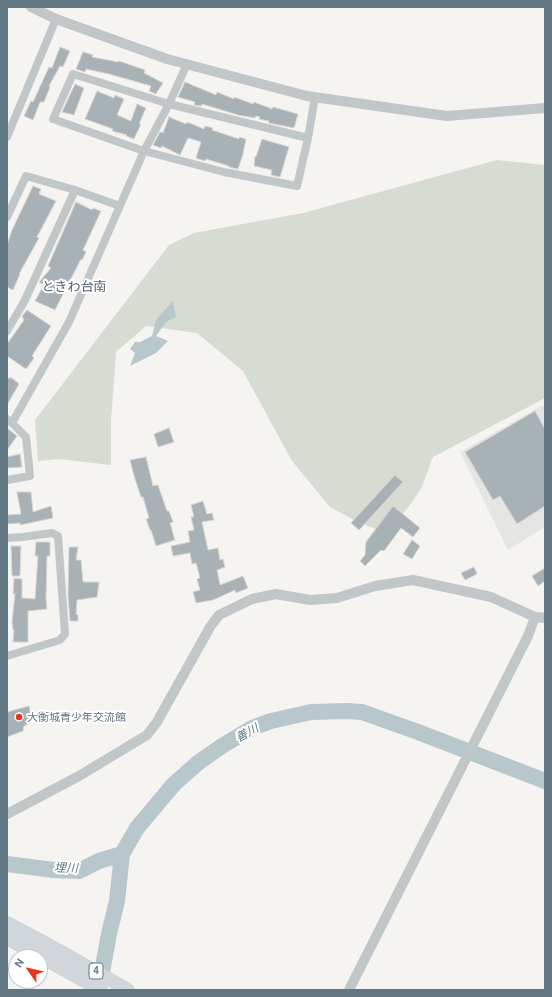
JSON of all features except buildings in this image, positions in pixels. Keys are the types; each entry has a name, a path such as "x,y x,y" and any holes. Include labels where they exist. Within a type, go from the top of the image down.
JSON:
{"highway":[{"name":"4","path":"7,923 127,989"},
{"name":"4","path":"7,938 25,949"},
{"name":"4","path":"48,962 101,990"}],"street":[{"path":"31,7 56,19 167,59 315,97 447,116 545,108"},
{"path":"7,137 56,19"},
{"path":"7,480 30,476 26,437 10,421 69,322 144,151 169,104 187,64"},
{"path":"308,138 169,104 73,74 53,119 144,151 224,172 297,186 308,138 315,97"},
{"path":"7,217 26,176 75,190 120,206"},
{"path":"7,331 25,300 75,190"},
{"path":"7,538 52,533 58,536 65,634 60,640 7,656"},
{"path":"7,814 80,776 147,735 157,722 210,627 219,615 252,599 276,594 310,600 337,598 375,586 413,580 491,597 540,617 528,636 349,990"}],"shaded area":[{"path":"497,160 545,165 545,398 433,457 421,489 407,509 393,524 381,531 358,522 330,507 292,461 243,371 197,333 146,326 116,352 111,421 111,465 59,459 38,461 35,420 169,245 194,233 303,213"},
{"path":"173,301 176,317 166,322 156,336 168,341 156,353 130,366 135,353 130,349 135,342 140,342 152,336 156,320"},
{"path":"543,405 545,408 545,527 508,550 460,452"}],"waterway":[{"name":"善川","path":"99,988 117,901 122,854 137,828 174,784 199,762 252,728 271,721 311,712 362,712 545,781"},
{"name":"埋川","path":"7,864 54,870 79,871 99,861 122,854"}],"place":[{"name":"大衡城青少年交流館","path":"19,717"}],"district":[{"name":"ときわ台南","path":"74,287"}]}
